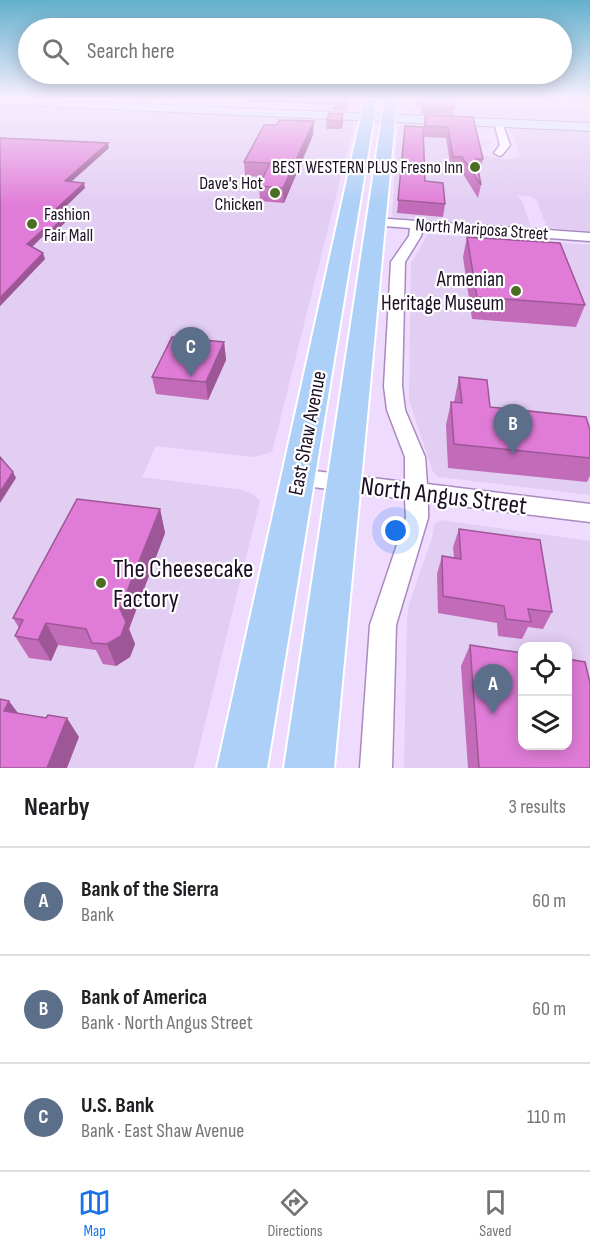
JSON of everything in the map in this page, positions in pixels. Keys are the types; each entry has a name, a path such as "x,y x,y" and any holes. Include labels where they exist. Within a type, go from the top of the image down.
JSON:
{"main road":[{"name":"East Shaw Avenue","path":"242,768 356,178 371,134"},
{"name":"East Shaw Avenue","path":"309,768 375,222 378,134"},
{"path":"356,178 365,194 364,219 375,222"},
{"path":"349,216 357,219 361,225 357,251 367,284"}],"street":[{"path":"499,153 505,145 502,134"},
{"name":"North Mariposa Street","path":"375,222 590,237"},
{"path":"376,768 383,626 415,528 418,491 415,457 396,410 393,386 398,261 415,236 417,225"},
{"name":"North Angus Street","path":"298,477 590,513"}],"shaded area":[{"path":"0,134 352,134 272,452 253,457 156,446 142,477 243,490 260,501 194,768 0,768"},
{"path":"398,134 443,134 453,139 493,141 480,148 481,154 515,159 520,155 512,134 590,134 590,231 547,228 537,201 530,196 516,195 522,201 531,227 394,217 392,215"},
{"path":"428,234 590,245 590,495 439,477 433,472 409,400 411,263"},
{"path":"441,520 590,541 590,768 404,768 407,618 409,604 432,538 434,524"}],"building":[{"path":"259,134 308,134 283,188 259,186 270,163 244,162"},
{"path":"404,134 423,134 425,181 443,183 445,204 398,200"},
{"path":"449,134 477,134 483,159 476,159 481,185 462,157 453,157"},
{"name":"Fashion Fair Mall","path":"0,138 108,143 65,181 84,183 56,209 71,210 52,229 44,229 27,244 43,253 0,298"},
{"path":"467,237 560,243 585,305 477,297"},
{"path":"172,337 224,342 206,382 152,377"},
{"path":"459,377 487,380 490,407 586,417 590,430 590,458 454,444 451,402 462,403"},
{"path":"0,457 13,472 0,492"},
{"name":"The Cheesecake Factory","path":"77,499 160,509 120,609 126,622 121,636 107,644 92,643 86,629 46,623 38,640 15,636 23,620 13,618"},
{"path":"459,529 540,540 552,612 528,609 531,622 506,619 504,606 443,596 442,556 461,559"},
{"path":"470,645 518,652 518,750 572,750 572,660 585,662 590,683 590,768 479,768"},
{"path":"0,699 9,701 4,711 46,718 48,715 67,718 47,768 0,768"}],"place":[{"name":"BEST WESTERN PLUS Fresno Inn","path":"475,167"},
{"name":"Dave's Hot Chicken","path":"275,193"},
{"name":"Fashion Fair Mall","path":"32,224"},
{"name":"Armenian Heritage Museum","path":"516,291"},
{"name":"U.S. Bank","path":"191,377"},
{"name":"Bank of America","path":"513,454"},
{"name":"The Cheesecake Factory","path":"101,583"},
{"name":"Bank of the Sierra","path":"493,714"}]}
